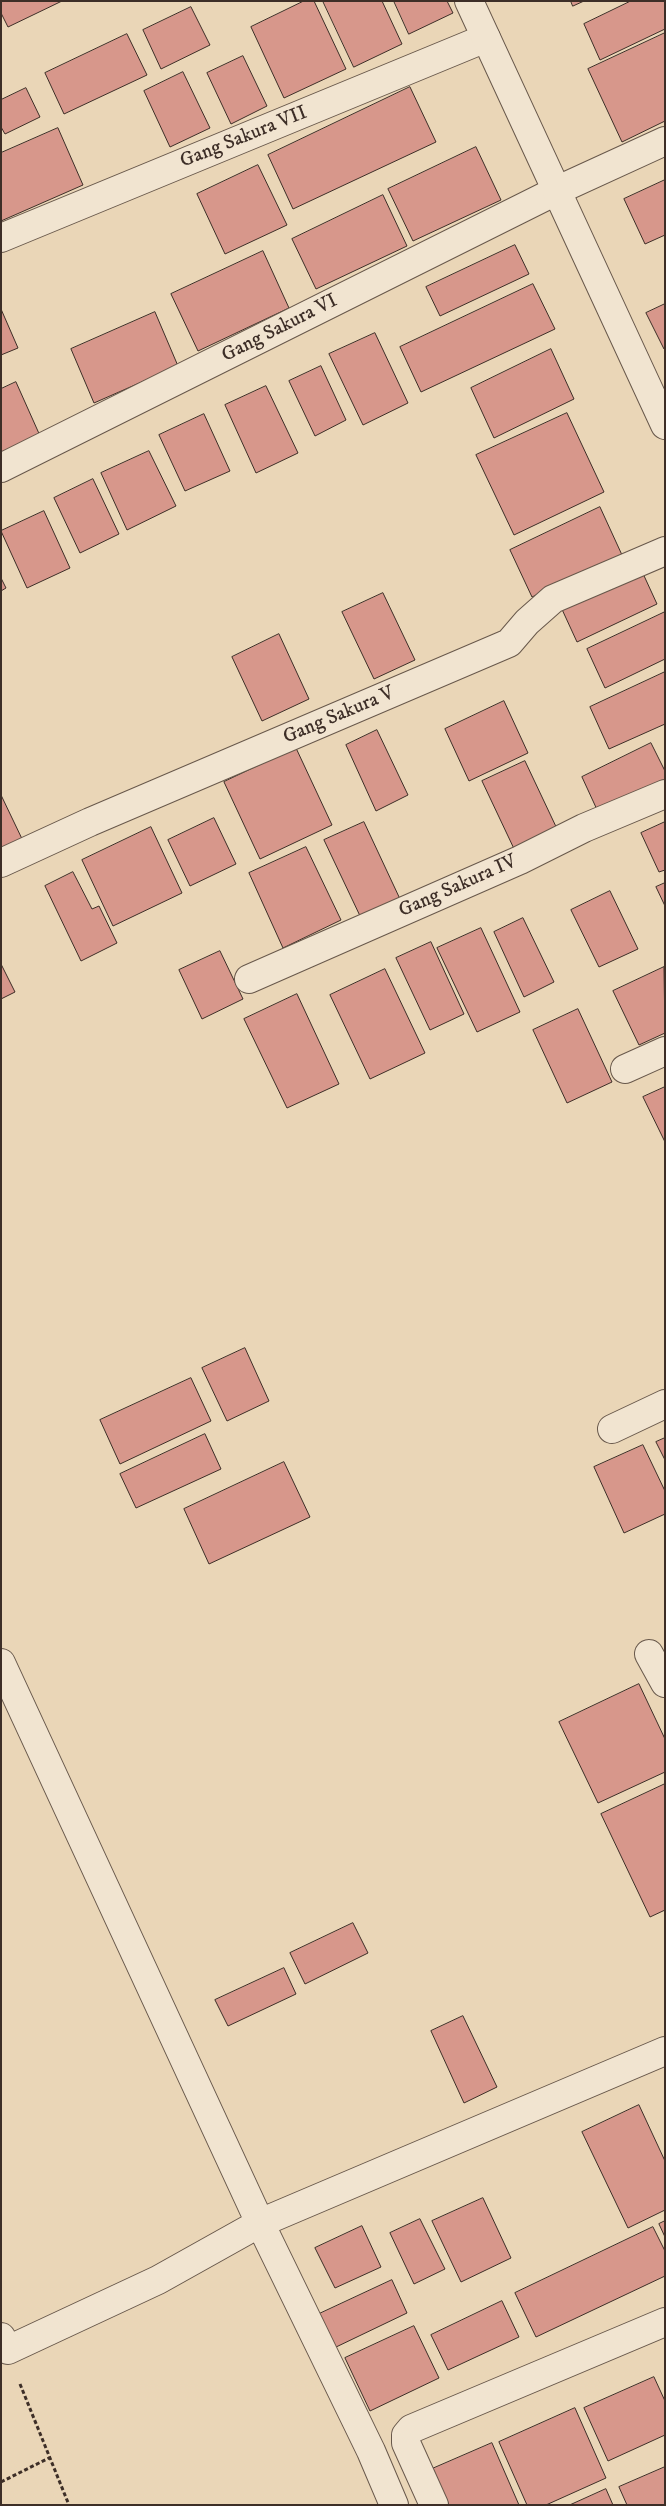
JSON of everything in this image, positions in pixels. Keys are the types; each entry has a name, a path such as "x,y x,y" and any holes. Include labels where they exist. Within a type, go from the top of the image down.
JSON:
{"street":[{"path":"469,1 665,425"},
{"name":"Gang Sakura VII","path":"1,238 486,38"},
{"name":"Gang Sakura VI","path":"1,468 558,190 665,140"},
{"name":"Gang Sakura V","path":"1,863 90,822 509,643 527,622 553,599 665,551"},
{"name":"Gang Sakura IV","path":"249,979 520,860 584,828 665,794"},
{"path":"625,1069 665,1051"},
{"path":"612,1429 665,1404"},
{"path":"649,1654 665,1683"},
{"path":"1,1663 260,2224 371,2451 394,2505"},
{"path":"4,2343 158,2280 260,2224 665,2051"},
{"path":"434,2505 406,2443 406,2435 411,2429 665,2322"}],"path":[{"path":"4,2343 69,2505"},
{"path":"1,2482 49,2458"}],"building":[{"path":"1,1 62,1 8,27 1,13"},
{"path":"304,1 314,1 346,69 284,98 251,27"},
{"path":"323,1 382,1 402,44 354,67"},
{"path":"394,1 447,1 453,13 409,34"},
{"path":"571,1 584,1 573,6"},
{"path":"631,1 665,1 665,29 600,60 584,24"},
{"path":"191,7 210,45 161,69 143,30"},
{"path":"665,33 665,121 622,142 588,69"},
{"path":"127,34 147,75 64,114 45,73"},
{"path":"243,56 267,106 231,124 207,73"},
{"path":"183,72 210,128 170,147 144,91"},
{"path":"410,87 436,142 293,209 268,155"},
{"path":"26,88 40,117 5,134 1,127 1,100"},
{"path":"58,128 83,185 1,221 1,153"},
{"path":"476,147 501,200 413,241 388,189"},
{"path":"258,165 287,225 225,254 197,194"},
{"path":"665,180 665,235 645,244 624,199"},
{"path":"383,195 407,246 316,289 292,239"},
{"path":"515,245 529,274 440,316 426,287"},
{"path":"263,251 289,308 198,351 171,294"},
{"path":"533,284 555,329 421,392 400,347"},
{"path":"665,304 665,348 664,349 646,313"},
{"path":"1,309 18,348 1,355"},
{"path":"155,312 178,366 94,403 71,349"},
{"path":"375,333 408,403 363,425 329,354"},
{"path":"551,349 574,399 494,438 471,388"},
{"path":"321,366 346,420 315,436 289,381"},
{"path":"16,382 41,438 1,455 1,389"},
{"path":"266,386 298,453 256,473 225,405"},
{"path":"567,413 604,492 514,535 476,455"},
{"path":"204,414 230,471 185,491 159,435"},
{"path":"149,451 176,506 127,530 101,473"},
{"path":"93,479 119,534 80,553 54,498"},
{"path":"600,507 622,555 532,597 510,550"},
{"path":"44,511 70,568 27,588 1,531"},
{"path":"640,567 657,604 577,642 560,605"},
{"path":"1,578 6,588 1,591"},
{"path":"383,593 415,660 374,679 342,612"},
{"path":"665,612 665,659 605,688 587,649"},
{"path":"279,634 309,699 262,721 232,657"},
{"path":"665,672 665,724 609,749 590,707"},
{"path":"504,701 528,753 469,781 445,729"},
{"path":"377,730 408,795 376,811 346,745"},
{"path":"651,743 665,771 665,783 599,814 582,777"},
{"path":"296,748 332,825 260,859 224,782"},
{"path":"525,761 559,833 516,853 482,781"},
{"path":"1,795 24,843 1,854"},
{"path":"214,818 236,864 190,886 168,840"},
{"path":"364,822 400,899 361,918 324,840"},
{"path":"665,822 665,870 659,872 641,833"},
{"path":"151,827 182,893 113,926 82,860"},
{"path":"306,847 341,920 283,948 249,873"},
{"path":"73,872 92,909 99,906 117,943 81,961 45,886"},
{"path":"665,883 665,906 656,887"},
{"path":"610,891 638,949 599,967 571,910"},
{"path":"523,918 554,982 524,997 494,932"},
{"path":"481,928 520,1012 477,1032 437,948"},
{"path":"431,942 464,1014 430,1030 396,958"},
{"path":"220,951 243,999 202,1019 179,970"},
{"path":"1,964 15,992 1,999"},
{"path":"664,967 665,1033 639,1045 613,991"},
{"path":"385,969 425,1053 370,1079 330,995"},
{"path":"297,994 339,1084 287,1108 244,1019"},
{"path":"578,1009 612,1082 567,1103 533,1030"},
{"path":"665,1087 665,1142 643,1097"},
{"path":"245,1348 269,1401 227,1421 202,1368"},
{"path":"191,1378 211,1421 120,1464 100,1420"},
{"path":"205,1434 221,1469 136,1508 120,1474"},
{"path":"665,1438 665,1460 656,1442"},
{"path":"643,1445 665,1491 665,1514 624,1533 594,1467"},
{"path":"284,1462 310,1517 209,1564 184,1509"},
{"path":"639,1684 665,1739 665,1772 598,1803 559,1722"},
{"path":"665,1784 665,1910 650,1917 601,1814"},
{"path":"353,1923 368,1953 305,1984 290,1953"},
{"path":"284,1968 296,1994 228,2026 215,2000"},
{"path":"463,2016 497,2087 464,2103 431,2031"},
{"path":"639,2105 665,2161 665,2210 628,2228 582,2132"},
{"path":"483,2198 511,2258 461,2282 432,2221"},
{"path":"420,2219 445,2269 414,2284 390,2233"},
{"path":"665,2221 665,2237 659,2224"},
{"path":"362,2226 381,2267 335,2288 315,2248"},
{"path":"653,2227 665,2251 665,2276 536,2337 515,2293"},
{"path":"392,2280 407,2313 334,2348 317,2315"},
{"path":"502,2301 519,2337 448,2370 431,2335"},
{"path":"414,2326 439,2378 370,2411 345,2358"},
{"path":"654,2377 665,2401 665,2435 608,2461 584,2408"},
{"path":"575,2408 606,2478 546,2505 527,2505 499,2442"},
{"path":"492,2443 519,2505 449,2505 432,2469"},
{"path":"665,2467 665,2505 627,2505 619,2487"},
{"path":"606,2489 613,2505 570,2505"}]}
